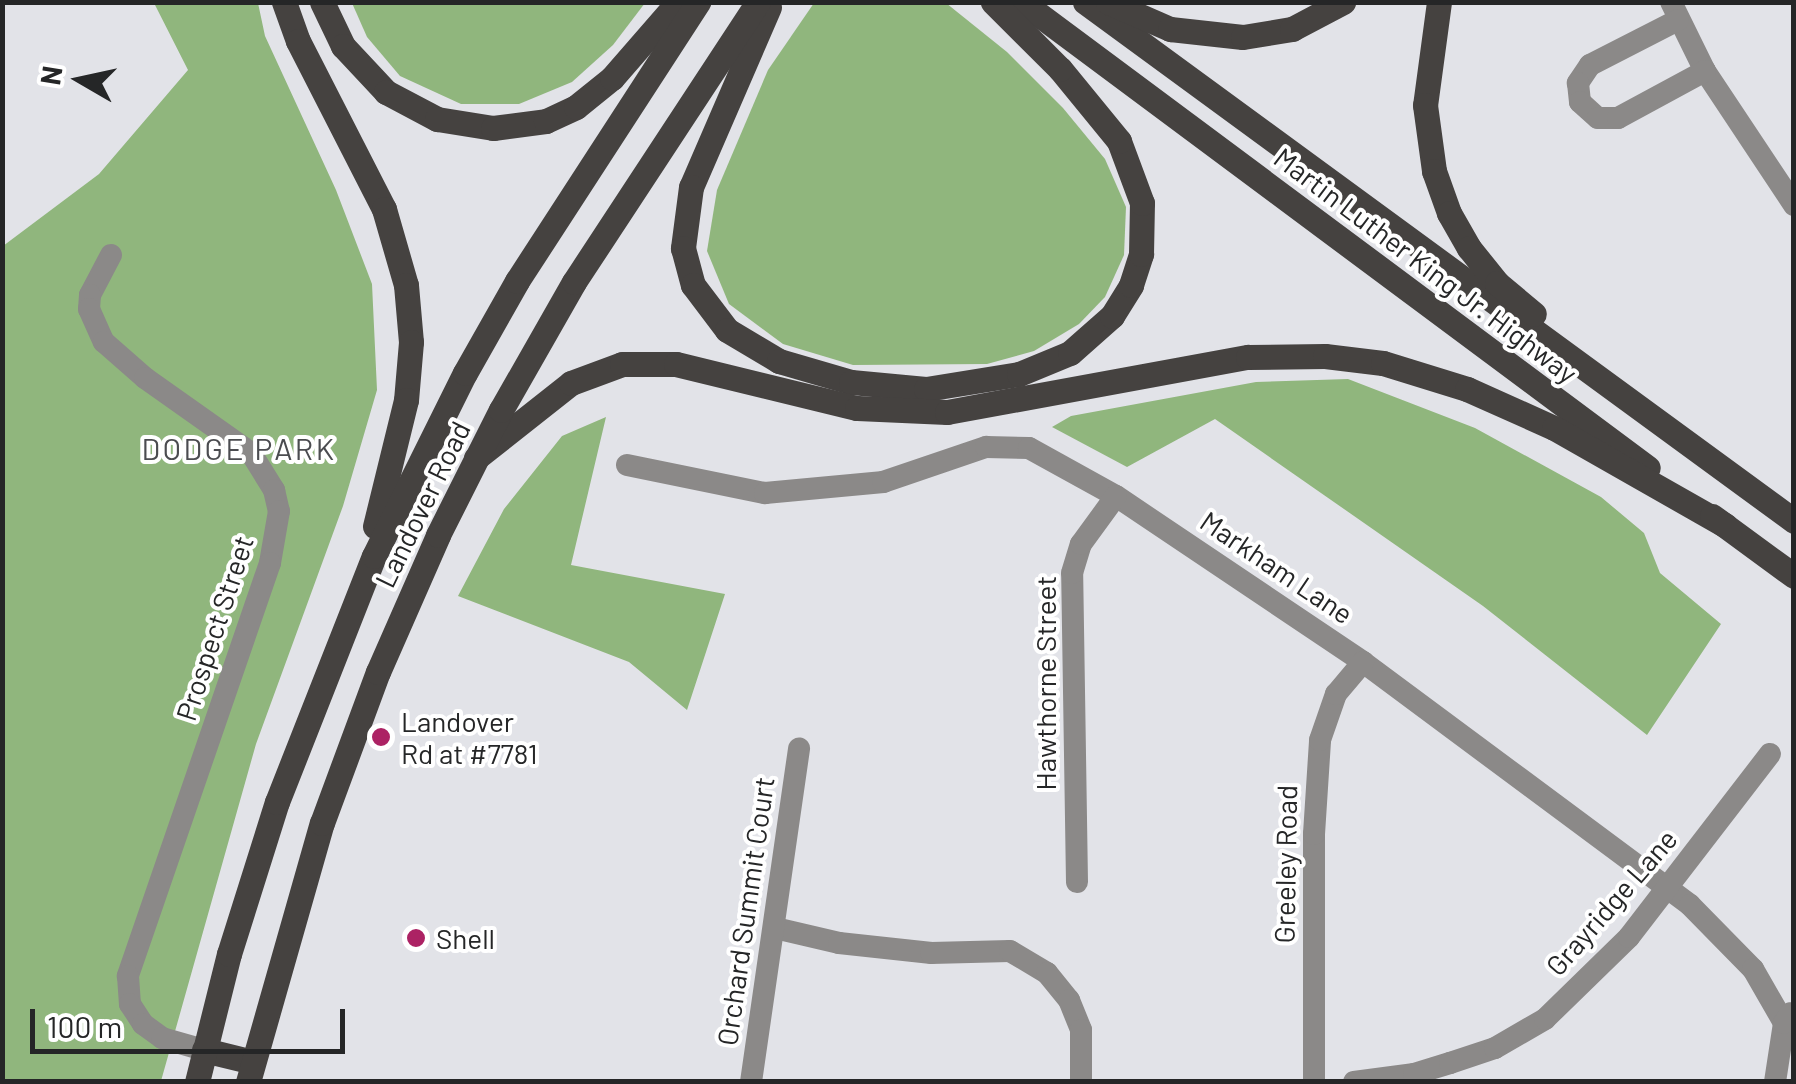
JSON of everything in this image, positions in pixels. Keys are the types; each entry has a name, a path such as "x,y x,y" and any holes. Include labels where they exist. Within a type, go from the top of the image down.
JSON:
{"main road":[{"path":"284,2 298,41 384,209 401,260 410,314 410,371 401,429 352,604"},
{"path":"322,2 343,46 386,92 437,119 493,128 546,120 576,108 612,78 678,2"},
{"name":"Landover Road","path":"197,1082 277,802 352,604 490,328 574,190 698,2"},
{"name":"Landover Road","path":"250,1072 294,910 345,758 416,581 476,458 574,282 758,2"},
{"path":"771,2 690,188 683,248 693,285 727,330 769,356 825,376 914,389 999,379 1070,353 1112,316 1131,285 1141,254 1142,204 1119,141 1060,69 993,2"},
{"name":"Martin Luther King Jr. Highway","path":"1022,2 1794,576"},
{"name":"Martin Luther King Jr. Highway","path":"1085,2 1570,361 1794,521"},
{"path":"1108,2 1170,29 1243,37 1266,36 1312,22 1343,2"},
{"path":"1439,2 1426,84 1426,126 1434,170 1458,232 1511,297 1683,440"},
{"path":"476,458 571,384 622,364 676,364 831,404 930,413 982,408 1248,357 1325,356 1396,366 1467,388 1554,428 1724,525"},
{"path":"204,1050 250,1072"}],"street":[{"path":"1704,71 1618,118 1598,118 1580,102 1578,84 1590,65 1674,11 1704,71 1757,156 1794,205"},
{"name":"Prospect Street","path":"111,255 90,294 90,309 104,342 145,378 251,454 274,490 279,511 270,563 128,976 130,1004 143,1024 162,1038 204,1050"},
{"name":"Markham Lane","path":"627,465 765,492 883,482 986,447 1029,448 1116,496 1363,662 1668,888 1729,941 1789,1016"},
{"name":"Hawthorne Street","path":"1077,882 1072,573 1081,544 1116,496"},
{"name":"Greeley Road","path":"1314,1082 1314,834 1320,740 1336,694 1363,662"},
{"name":"Orchard Summit Court","path":"751,1082 799,748"},
{"name":"Grayridge Lane","path":"1354,1082 1414,1074 1496,1048 1545,1019 1607,961 1770,754"},
{"path":"776,928 838,943 932,953 1010,950 1047,974 1069,1000 1081,1030 1081,1082"},
{"path":"1775,1082 1789,1016"}],"green space":[{"path":"154,3 258,3 265,36 336,190 372,284 377,390 343,506 256,744 161,1081 3,1082 3,246 99,174 188,70"},
{"path":"352,3 645,3 613,45 572,82 519,104 461,104 400,76 367,37"},
{"path":"814,3 946,3 1007,52 1063,108 1105,159 1126,207 1124,255 1105,297 1079,324 1034,351 987,364 853,365 783,344 729,304 707,251 717,190 768,70"},
{"path":"1348,379 1475,428 1601,497 1644,533 1660,573 1721,624 1647,735 1483,606 1215,419 1127,467 1052,427 1071,416 1256,382"},
{"path":"606,417 571,565 725,594 687,710 629,662 458,596 504,509 562,436"}],"place":[{"name":"Landover Rd at #7781","path":"381,737"},
{"name":"Shell","path":"416,938"}],"district":[{"name":"DODGE PARK","path":"239,448"}]}
